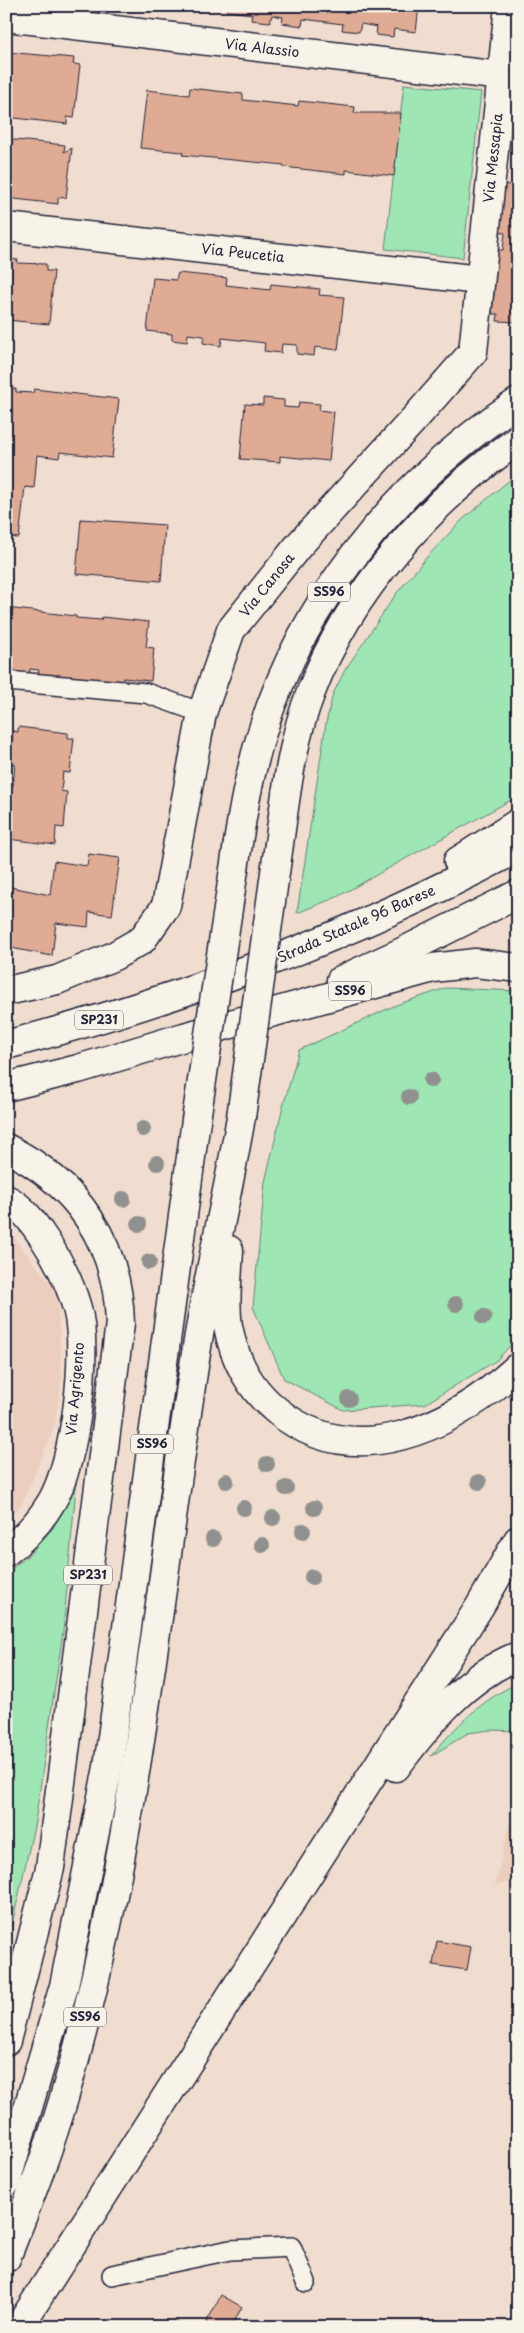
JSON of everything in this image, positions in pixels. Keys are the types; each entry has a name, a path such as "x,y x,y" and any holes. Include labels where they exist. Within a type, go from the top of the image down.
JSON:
{"main road":[{"name":"Via Messapia","path":"480,280 510,77 509,6"},
{"name":"Via Alassio","path":"6,17 510,77"},
{"name":"Via Peucetia","path":"6,227 480,280"},
{"name":"Via Canosa","path":"6,991 57,980 114,956 142,940 166,906 202,713 230,630 299,545 473,352 480,280"},
{"name":"SS96","path":"6,2182 64,1986 108,1767 196,1120 238,843 255,758 272,703 300,643 327,595 372,532 424,476 468,437 518,402"},
{"name":"SS96","path":"6,2258 45,2158 64,2099 111,1908 136,1767 197,1346 234,1161 279,844 291,769 304,711 322,669 346,624 384,567 431,512 482,466 518,440"},
{"path":"350,930 518,823"},
{"name":"Strada Statale 96 Barese","path":"6,1045 124,1013 191,991 350,930 518,848"},
{"name":"SS96","path":"184,1037 290,1000 346,978 411,948 518,894"},
{"name":"SS96","path":"184,1037 440,967 474,963 518,968"},
{"path":"6,1087 78,1069 184,1037"},
{"name":"SP231","path":"6,1148 33,1163 55,1179 85,1211 100,1238 112,1269 119,1304 120,1323 50,1868 6,2041"},
{"name":"SS96","path":"234,1161 227,1286 228,1324 237,1357 249,1381 265,1401 282,1415 311,1432 327,1437 361,1441 390,1439 407,1435 443,1420 486,1394 518,1367"},
{"name":"Via Agrigento","path":"6,1199 13,1203 34,1224 53,1252 66,1277 77,1310 82,1350 76,1412 65,1469 52,1502 20,1541 6,1552"},
{"path":"19,2327 480,1606 518,1540"},
{"path":"263,1944 438,1714 451,1700 480,1676 518,1656"}],"lane":[{"path":"6,681 146,693 202,713"},
{"path":"112,2275 230,2250 291,2247 306,2282"}],"shaded area":[{"path":"6,1228 57,1291 62,1378 54,1428 21,1506 6,1518"},
{"path":"518,1804 518,1877 495,1886 509,1825"}],"green space":[{"path":"404,84 481,92 463,258 385,249"},
{"path":"518,473 518,796 337,897 297,913 326,723 333,694 345,670 396,594 426,558 462,520"},
{"path":"446,988 518,991 518,1337 497,1360 425,1404 343,1410 284,1379 253,1307 265,1182 282,1110 299,1050 396,1005"},
{"path":"77,1476 63,1632 35,1822 6,1952 6,1573 29,1555 53,1528"},
{"path":"518,1683 518,1731 490,1730 468,1733 431,1756 470,1715 492,1697"}],"building":[{"path":"228,6 419,6 416,32 394,29 393,37 376,35 377,27 361,24 359,32 342,30 343,24 303,19 302,26 282,23 283,17 272,15 270,22 251,20 252,14 227,11"},
{"path":"6,52 74,58 73,64 80,65 74,118 67,117 67,124 6,117"},
{"path":"190,88 243,94 243,100 298,106 299,101 355,107 354,113 401,113 394,176 346,170 346,174 283,167 284,165 182,155 183,152 140,148 147,90 189,95"},
{"path":"6,139 65,145 64,152 72,148 66,198 58,197 58,204 6,198"},
{"path":"503,184 518,186 518,322 497,321 498,314 492,314 498,250 503,250 505,233 499,232"},
{"path":"9,259 18,260 17,263 46,264 46,271 54,271 49,324 6,320 6,266 9,266"},
{"path":"178,273 227,278 226,285 270,290 271,284 320,289 319,295 344,297 338,350 315,347 314,356 297,354 297,345 282,344 281,353 264,351 265,343 222,338 221,346 203,343 204,336 188,334 187,342 172,340 172,334 147,331 153,278 176,280"},
{"path":"6,387 16,389 16,392 33,393 34,389 119,399 112,458 60,452 59,458 37,455 34,488 25,487 19,538 6,537"},
{"path":"263,398 284,400 284,407 298,408 299,402 320,404 319,410 334,412 329,461 280,456 280,462 240,459 245,404 263,405"},
{"path":"81,519 165,525 161,581 76,574"},
{"path":"6,608 76,616 76,618 101,620 102,617 149,622 146,647 154,648 151,681 123,678 122,684 38,675 39,670 30,669 29,676 6,674"},
{"path":"18,727 68,733 68,738 74,738 70,773 63,772 61,791 67,792 64,828 56,827 55,845 8,839 10,819 6,819 6,785 13,786 15,764 9,764 13,731 18,732"},
{"path":"89,854 120,858 112,915 89,912 88,927 56,923 52,956 6,947 6,886 50,895 54,861 87,866"},
{"path":"437,1941 471,1947 467,1970 433,1965"},
{"path":"221,2295 242,2307 231,2327 204,2327"}]}
